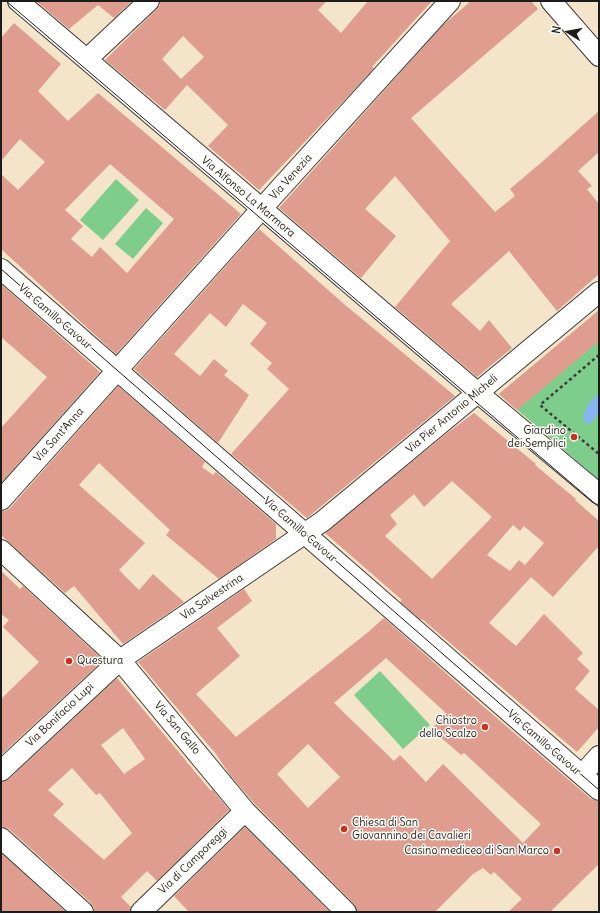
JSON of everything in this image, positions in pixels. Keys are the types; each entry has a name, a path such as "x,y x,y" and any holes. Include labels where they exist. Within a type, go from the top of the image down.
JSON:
{"street":[{"name":"Via Alfonso La Marmora","path":"18,1 478,393 599,494"},
{"path":"87,59 149,1"},
{"name":"Via Venezia","path":"117,371 450,1"},
{"path":"551,1 599,56"},
{"name":"Via Camillo Cavour","path":"1,270 599,790"},
{"name":"Via Pier Antonio Micheli","path":"304,534 322,521 599,292"},
{"name":"Via Sant'Anna","path":"1,500 117,371"},
{"name":"Via Salvestrina","path":"120,660 304,534"},
{"name":"Via San Gallo","path":"1,550 120,660 245,810 346,912"},
{"name":"Via Bonifacio Lupi","path":"1,771 120,660"},
{"path":"582,775 599,756"},
{"name":"Via di Camporeggi","path":"141,912 245,810"},
{"path":"1,838 83,912"}],"path":[{"path":"599,355 540,405 599,454"},
{"path":"595,451 599,448"}],"green space":[{"path":"116,179 139,200 103,240 80,220"},
{"path":"146,208 163,223 133,259 115,244"},
{"name":"Giardino dei Semplici","path":"599,311 599,480 499,394"},
{"path":"380,671 430,725 403,749 354,695"}],"water":[{"path":"599,394 599,408 597,415 589,424 583,420 585,412 590,402"}],"building":[{"path":"36,1 132,1 114,18 98,5 69,29"},
{"path":"160,1 327,1 318,10 341,33 368,1 432,1 372,67 374,68 354,90 259,190 208,146 228,125 186,84 187,85 165,110 105,60 160,5","holes":["183,36 204,57 181,79 162,59"]},
{"path":"471,1 531,1 538,9 411,118 495,212 515,196 510,189 599,111 599,152 578,171 592,186 587,189 599,204 599,274 557,311 509,251 451,304 480,331 489,320 512,348 477,377 395,307 450,241 395,176 365,209 396,236 361,278 279,208 443,25"},
{"path":"14,23 61,64 38,91 68,121 98,93 241,214 116,354 1,249 1,174 18,190 45,162 20,139 1,161 1,38","holes":["110,164 174,219 127,273 100,247 92,257 71,239 83,226 65,210"]},
{"path":"259,229 344,304 455,396 307,518 231,454 289,389 267,369 272,363 250,344 267,323 243,304 226,327 210,313 174,354 200,376 214,359 228,371 224,375 249,395 218,443 134,369"},
{"path":"1,284 100,372 1,483 1,428 47,377 1,337"},
{"path":"599,310 599,341 540,391 517,410 499,394"},
{"path":"118,386 205,462 202,467 213,475 216,472 276,524 276,539 219,579 166,535 170,530 99,463 79,485 145,543 119,570 139,590 153,574 184,602 123,644 74,586 65,593 1,535 1,511 5,511 10,508"},
{"path":"474,413 536,464 535,465 576,499 575,500 599,521 599,546 553,597 531,577 489,623 516,646 544,614 583,653 577,659 590,671 575,689 599,710 599,727 577,752 422,619 421,620 400,602 402,600 325,533 446,434","holes":["452,481 492,517 432,579 385,536 397,524 390,515 414,494 424,507","513,525 520,531 524,526 544,543 525,565 519,560 510,571 487,555"]},
{"name":"Questura","path":"1,571 20,589 23,586 102,659 99,661 100,663 1,755 1,699 39,662 3,627 9,620 1,614"},
{"path":"244,589 252,601 217,628 240,656 196,694 236,737 384,618 591,799 599,801 599,864 550,912 508,912 522,899 494,872 491,875 483,868 473,874 435,912 357,912 354,904 254,803 230,775 216,754 138,662","holes":["386,658 447,714 431,729 461,755 464,753 541,824 523,843 443,764 426,782 400,755 394,761 334,703","308,744 340,777 308,808 277,774"]},
{"path":"117,678 211,791 212,789 229,810 157,881 147,871 121,897 131,907 130,912 94,912 94,908 91,903 9,829 1,827 1,782 9,779","holes":["123,728 145,759 124,774 101,745","72,768 96,795 100,793 132,833 104,860 53,815 64,804 48,790"]},
{"path":"245,827 330,912 189,912 174,896"},
{"path":"1,853 66,912 1,912"}],"tram line":[{"path":"6,1 599,507"},
{"path":"1,269 599,790"}],"place":[{"name":"Giardino dei Semplici","path":"574,437"},
{"name":"Questura","path":"69,661"},
{"name":"Chiostro dello Scalzo","path":"485,727"},
{"name":"Chiesa di San Giovannino dei Cavalieri","path":"344,829"},
{"name":"Casino mediceo di San Marco","path":"557,851"}]}
